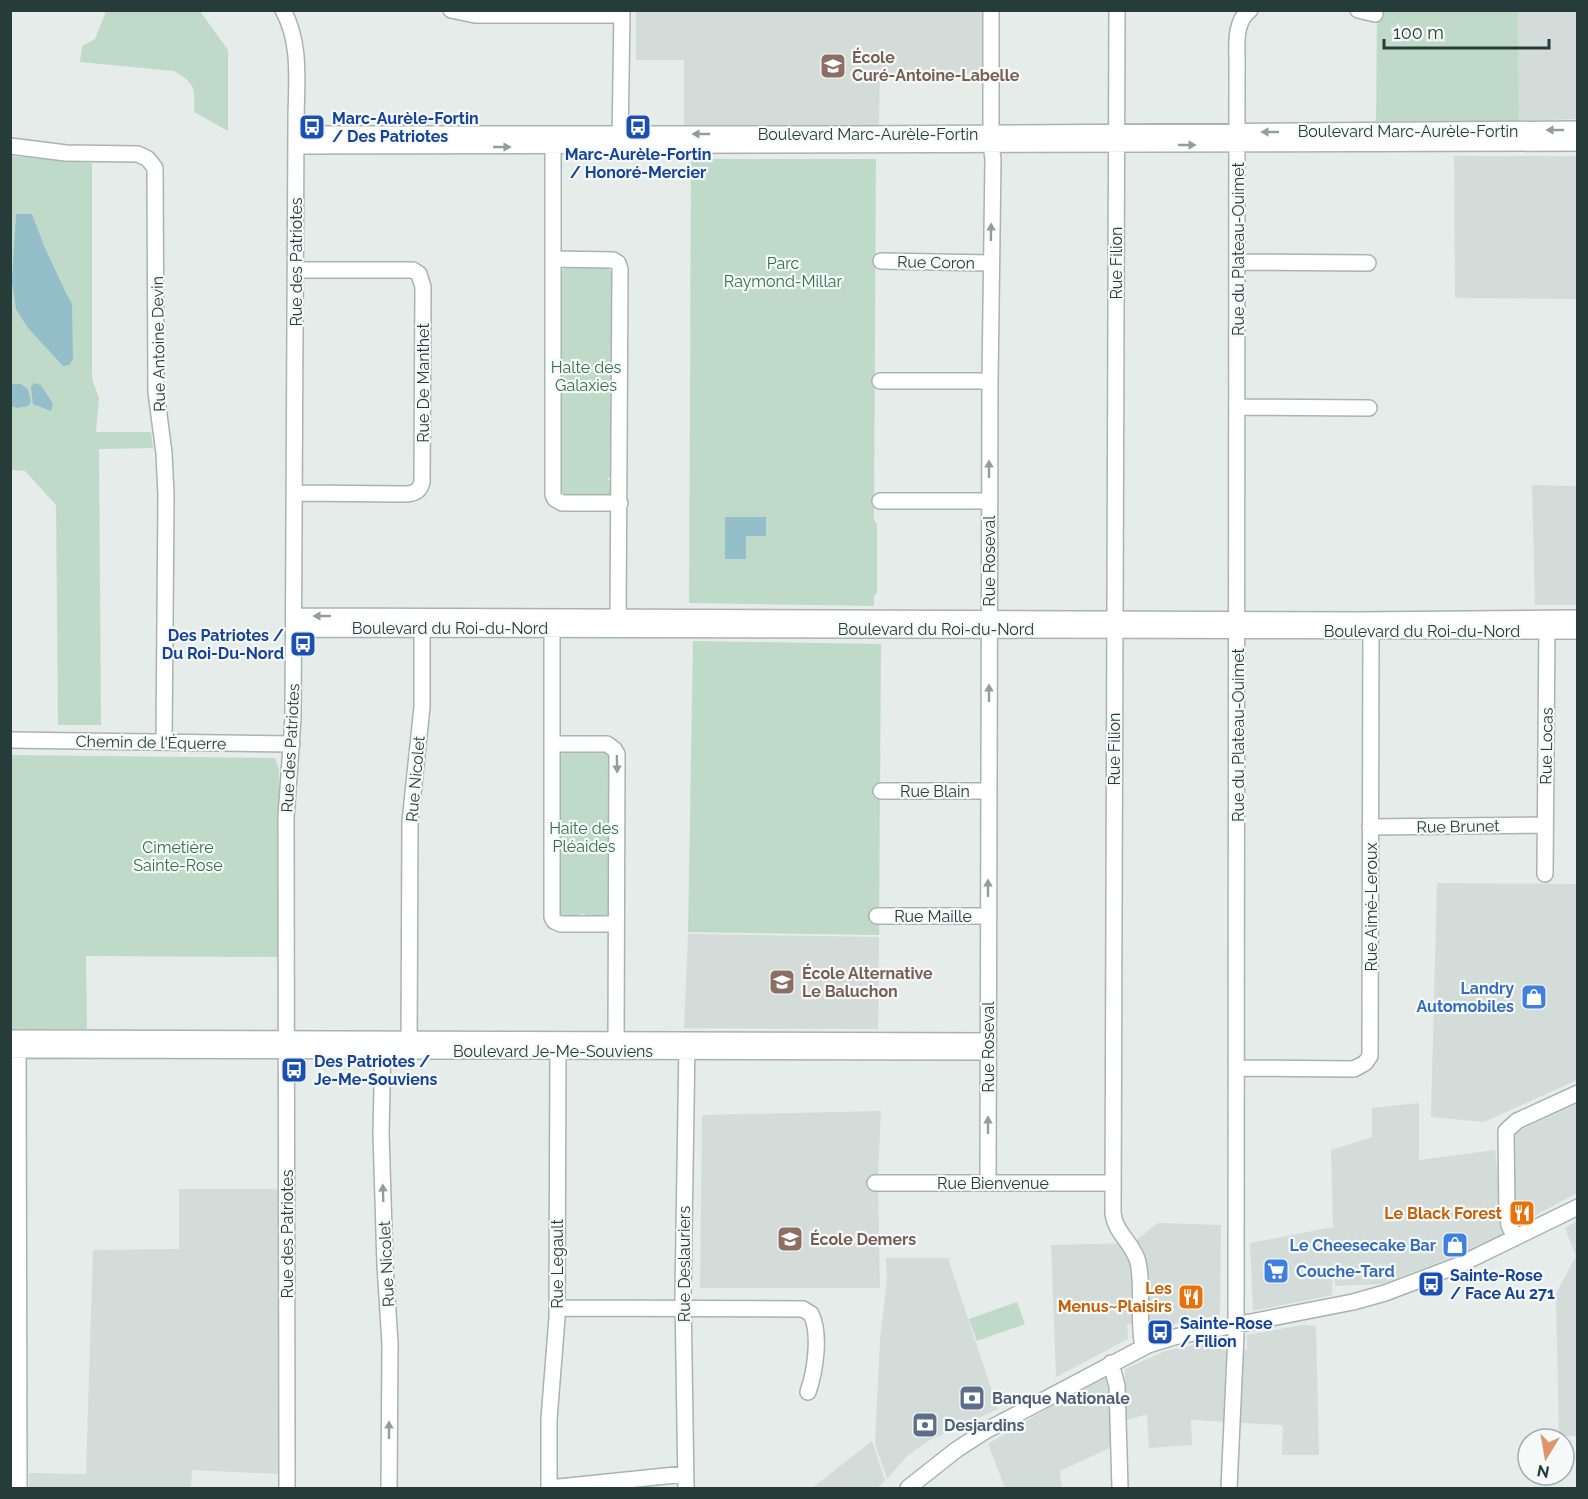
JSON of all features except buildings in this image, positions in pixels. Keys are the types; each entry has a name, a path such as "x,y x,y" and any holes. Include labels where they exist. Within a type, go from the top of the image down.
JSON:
{"street":[{"name":"Rue des Patriotes","path":"283,10 293,31 296,45 294,622 292,744 286,807 287,1488"},
{"path":"450,10 475,15 622,13 620,140"},
{"name":"Rue Roseval","path":"988,1183 992,10"},
{"name":"Rue Filion","path":"1117,10 1112,1183 1114,1223 1131,1247 1139,1266 1143,1347"},
{"name":"Rue du Plateau-Ouimet","path":"1229,1488 1236,1325 1239,25 1242,17 1250,10"},
{"path":"1358,10 1376,14"},
{"name":"Boulevard Marc-Aurèle-Fortin","path":"296,140 1238,138 1578,129"},
{"name":"Boulevard Marc-Aurèle-Fortin","path":"1238,138 1578,143"},
{"path":"553,140 553,495 562,503 620,503"},
{"name":"Rue Antoine Devin","path":"10,146 66,153 138,154 148,159 155,168 156,384 166,495 165,742"},
{"path":"553,259 610,260 616,261 619,266 618,623"},
{"name":"Rue Coron","path":"881,261 990,263"},
{"path":"1238,262 1368,263"},
{"name":"Rue De Manthet","path":"294,493 413,493 418,491 422,484 423,446 423,287 421,277 410,270 296,270"},
{"path":"880,381 990,381"},
{"path":"1238,407 1369,408"},
{"path":"879,501 989,501"},
{"name":"Boulevard du Roi-du-Nord","path":"1547,625 1578,618"},
{"name":"Boulevard du Roi-du-Nord","path":"294,622 1547,625 1578,631"},
{"name":"Rue Nicolet","path":"409,1044 410,822 422,707 422,622"},
{"path":"552,622 552,917 556,923 561,924 616,924"},
{"name":"Rue Aimé-Leroux","path":"1237,1068 1354,1069 1362,1066 1368,1060 1371,1047 1371,625"},
{"name":"Rue Locas","path":"1545,874 1547,625"},
{"name":"Chemin de l'Équerre","path":"10,740 292,744"},
{"path":"552,744 607,744 616,751 617,1045"},
{"name":"Rue Blain","path":"881,791 988,791"},
{"name":"Rue Brunet","path":"1370,827 1545,825"},
{"name":"Rue Maille","path":"877,916 988,916"},
{"path":"14,1044 15,1349 19,1488"},
{"name":"Boulevard Je-Me-Souviens","path":"14,1044 988,1046"},
{"name":"Rue Nicolet","path":"383,1045 381,1133 390,1348 389,1488"},
{"name":"Rue Legault","path":"549,1488 548,1425 557,1308 558,1045"},
{"name":"Rue Deslauriers","path":"686,1481 684,1308 687,1046"},
{"path":"1515,1238 1507,1213 1506,1131 1517,1121 1578,1093"},
{"name":"Rue Bienvenue","path":"875,1183 1112,1183"},
{"path":"908,1488 977,1436 1143,1347 1174,1337 1353,1302 1385,1293 1433,1276 1578,1207"},
{"path":"557,1308 790,1308 806,1310 813,1317 815,1329 815,1371 808,1392"},
{"path":"1111,1363 1117,1386 1120,1488"},
{"path":"549,1488 686,1481"}],"shaded area":[{"name":"École Curé-Antoine-Labelle","path":"636,11 982,11 982,74 880,73 879,125 684,125 684,60 636,60"},
{"path":"1518,11 1577,11 1577,119 1519,121"},
{"path":"1454,156 1577,156 1577,299 1455,298"},
{"path":"1532,485 1577,486 1577,605 1535,605"},
{"path":"1437,883 1577,884 1577,1080 1484,1122 1431,1117"},
{"name":"École Alternative Le Baluchon","path":"688,934 879,937 878,1029 684,1028"},
{"path":"1419,1103 1419,1160 1495,1150 1504,1234 1471,1250 1382,1284 1335,1286 1333,1256 1332,1295 1253,1311 1250,1243 1333,1227 1331,1150 1372,1137 1372,1108"},
{"path":"1577,1104 1577,1193 1515,1226 1509,1207 1512,1134"},
{"name":"École Demers","path":"881,1111 878,1177 880,1288 700,1288 702,1115"},
{"path":"179,1189 279,1189 280,1474 192,1470 191,1488 29,1488 29,1473 86,1474 93,1250 179,1249"},
{"path":"1577,1221 1577,1436 1576,1427 1559,1427 1556,1294 1576,1256 1565,1228"},
{"path":"1158,1223 1221,1225 1220,1315 1158,1327 1151,1322 1127,1324 1128,1339 1056,1377 1051,1245 1133,1243"},
{"path":"886,1258 948,1258 998,1409 928,1441 907,1456 887,1479 875,1444 880,1339 887,1281"},
{"path":"1302,1325 1316,1326 1319,1455 1282,1455 1283,1425 1191,1420 1192,1445 1149,1448 1147,1414 1114,1424 1114,1446 1060,1471 1062,1488 1005,1488 988,1444 1075,1392 1107,1377 1124,1392 1125,1369 1165,1351 1223,1339 1225,1351 1247,1350 1247,1335"},
{"path":"872,1441 885,1480 878,1488 812,1488"}],"green space":[{"path":"106,11 200,11 228,50 228,131 194,112 193,88 187,80 174,71 80,62 82,46 95,39"},
{"path":"1377,11 1518,11 1519,121 1376,121"},
{"path":"11,156 92,163 92,375 99,398 96,432 151,432 153,448 99,449 101,725 58,725 56,505 25,471 11,470"},
{"name":"Parc Raymond-Millar","path":"691,159 876,159 874,520 877,524 877,593 874,596 874,606 689,603"},
{"name":"Halte des Galaxies","path":"566,267 607,268 612,274 612,477 608,478 611,481 610,494 606,496 567,496 561,489 560,275"},
{"path":"693,641 881,644 879,935 688,932"},
{"name":"Haite des Pléaides","path":"564,750 606,751 610,755 609,913 607,917 585,918 585,914 581,914 581,918 564,918 559,914 559,755"},
{"name":"Cimetière Sainte-Rose","path":"11,755 275,758 279,769 279,957 86,956 87,1029 11,1029"},
{"path":"1017,1302 1025,1324 977,1341 969,1319"}],"water":[{"path":"16,214 32,214 44,246 72,304 73,359 69,365 63,366 28,328 16,309 12,282"},
{"path":"34,383 41,385 53,404 51,411 33,404 31,387"},
{"path":"11,384 21,384 28,389 31,402 28,406 17,408 11,406"},
{"path":"725,517 766,517 766,536 746,536 746,559 725,559"}],"place":[{"name":"École Curé-Antoine-Labelle","path":"833,66"},
{"name":"Marc-Aurèle-Fortin / Des Patriotes","path":"312,127"},
{"name":"Marc-Aurèle-Fortin / Honoré-Mercier","path":"638,127"},
{"name":"Des Patriotes / Du Roi-Du-Nord","path":"303,644"},
{"name":"École Alternative Le Baluchon","path":"782,982"},
{"name":"Landry Automobiles","path":"1534,997"},
{"name":"Des Patriotes / Je-Me-Souviens","path":"294,1070"},
{"name":"Le Black Forest","path":"1522,1213"},
{"name":"École Demers","path":"790,1239"},
{"name":"Le Cheesecake Bar","path":"1455,1245"},
{"name":"Couche-Tard","path":"1276,1271"},
{"name":"Sainte-Rose / Face Au 271","path":"1431,1284"},
{"name":"Les Menus~Plaisirs","path":"1191,1297"},
{"name":"Sainte-Rose / Filion","path":"1160,1332"},
{"name":"Banque Nationale","path":"972,1398"},
{"name":"Desjardins","path":"925,1425"}]}
